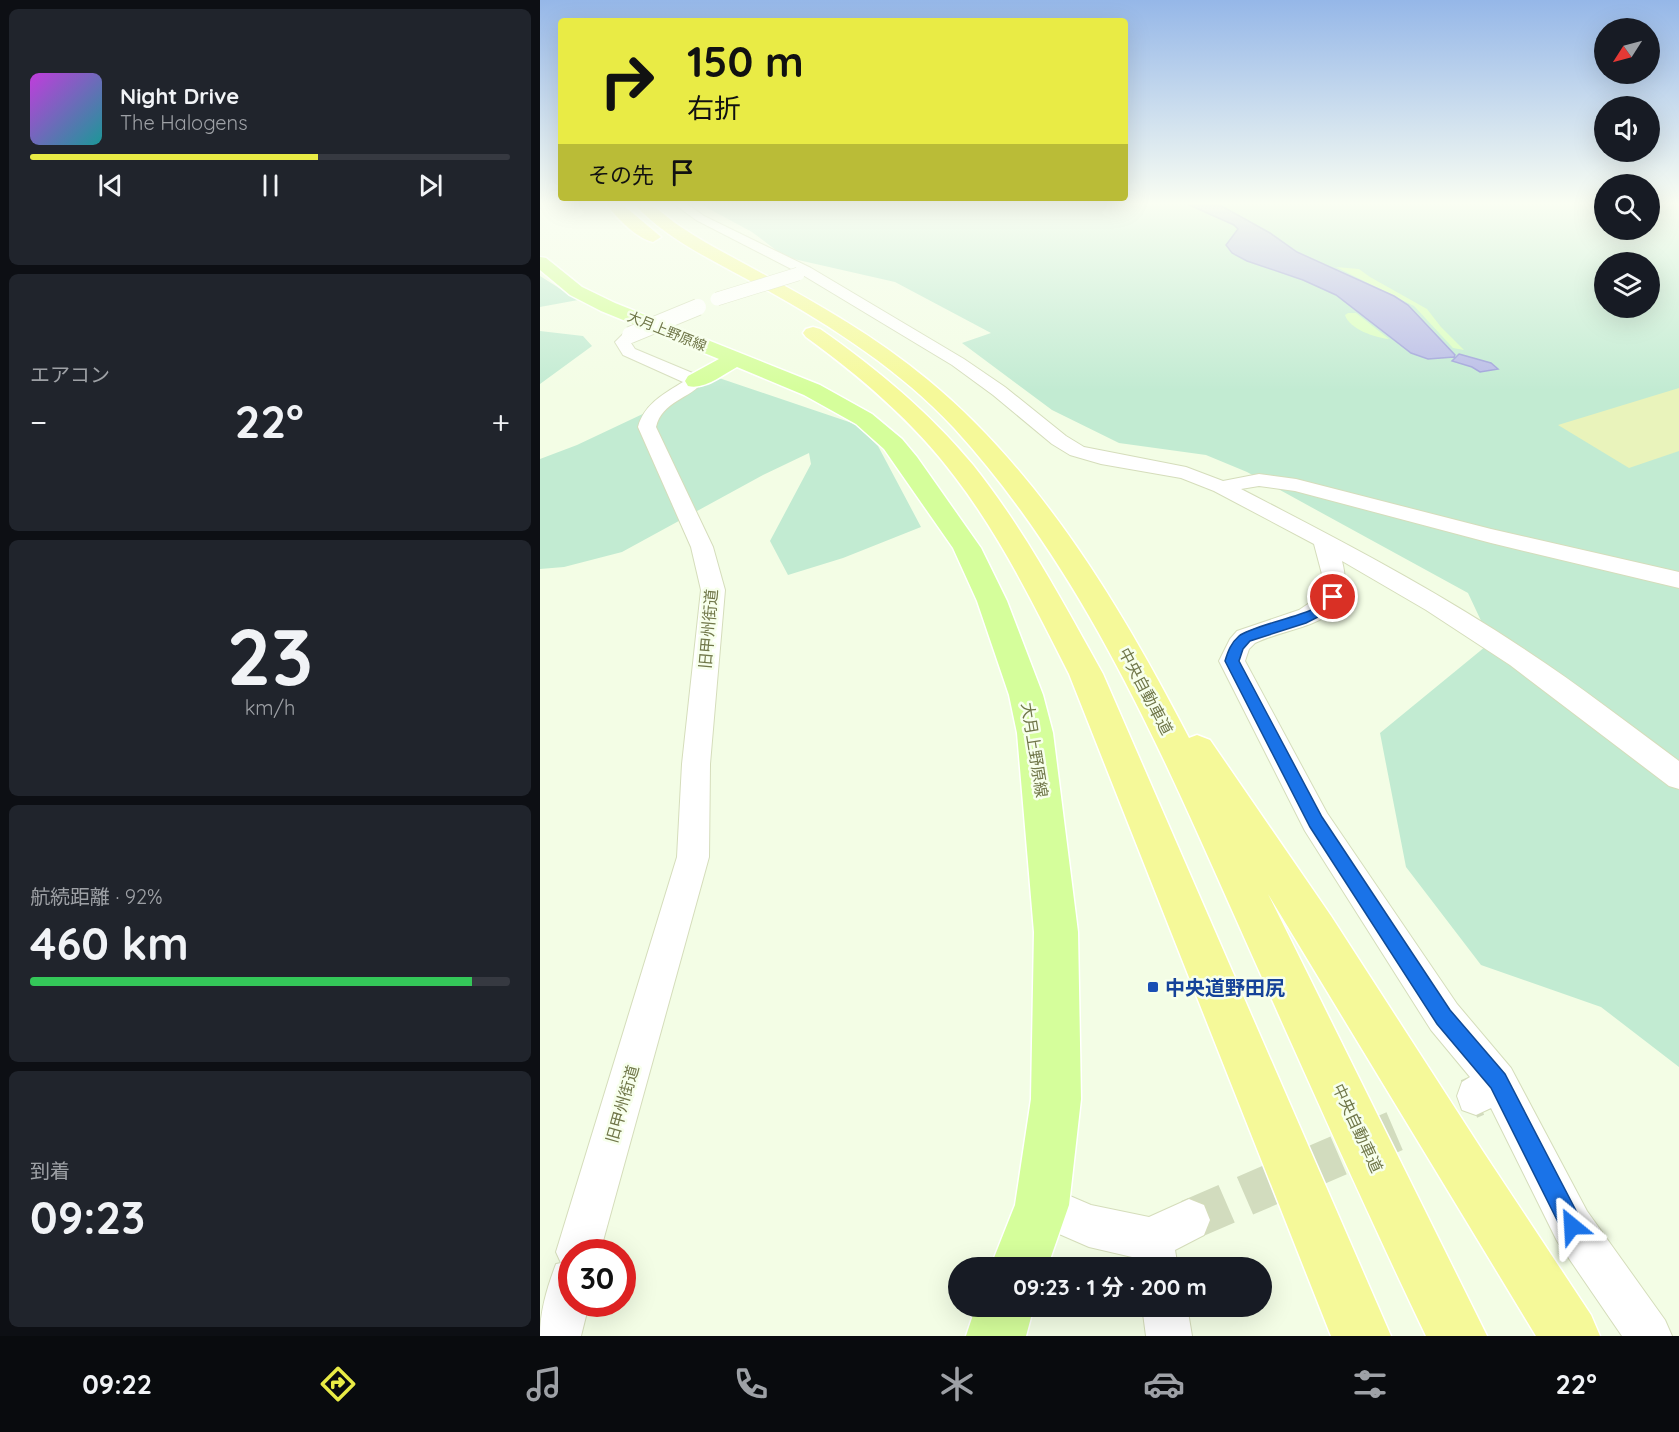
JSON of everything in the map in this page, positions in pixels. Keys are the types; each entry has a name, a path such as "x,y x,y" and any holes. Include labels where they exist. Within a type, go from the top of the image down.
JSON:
{"highway":[{"path":"702,266 807,328 889,392 963,470 1000,521 1039,584 1086,674 1361,1336"},
{"name":"中央自動車道","path":"738,266 830,318 873,347 916,381 959,420 1001,465 1046,523 1083,578 1126,652 1188,770 1457,1336"},
{"path":"1083,578 1316,931 1463,1169 1570,1336"}],"main road":[{"name":"大月上野原線","path":"545,266 564,283 597,301 812,390 847,408 893,444 967,548 992,601 1014,659 1035,733 1056,933 1056,1099 1042,1205 1022,1257"},
{"name":"大月上野原線","path":"696,381 735,359"},
{"path":"996,1336 1002,1317"}],"street":[{"path":"789,266 958,362 999,391 1059,440 1077,451 1101,458 1186,473 1221,488 1323,540 1434,604 1519,658 1679,777"},
{"path":"696,381 629,352 623,342 630,335 717,299 802,273"},
{"name":"旧甲州街道","path":"582,1239 687,885 693,857 696,764 713,590 711,572 693,525 651,437 647,420 655,409 696,381"},
{"path":"1221,488 1259,480 1296,485 1503,539 1679,580"},
{"path":"1323,540 1334,564 1337,581 1333,597 1322,610 1302,620 1246,637 1237,647 1232,661 1316,822 1444,1017 1572,1226 1649,1336"},
{"path":"1042,1205 1154,1253 1189,1220"},
{"path":"558,1336 563,1317"},
{"path":"1166,1317 1169,1336"}],"shaded area":[{"path":"826,266 1594,266 1594,318 1660,318 1660,266 1679,266 1679,1067 1601,1007 1481,965 1406,867 1380,733 1491,642 1468,593 1247,472 1206,455 1119,443 1052,410 962,343 991,333 895,282"},
{"path":"540,276 578,300 540,307"},
{"path":"540,331 583,336 592,346 540,384"},
{"path":"719,378 855,424 878,446 921,527 843,558 788,575 770,541 811,464 809,453 763,475 622,552 564,567 540,569 540,459 577,445"}],"sand":[{"path":"1336,267 1359,269 1427,309 1464,350 1453,348 1414,306"},
{"path":"1356,313 1389,339 1370,335 1352,325 1345,315"}],"water":[{"path":"1263,266 1329,266 1394,296 1408,305 1455,355 1454,357 1428,359 1411,353 1336,295 1303,280"},
{"path":"1459,354 1491,363 1498,369 1480,372 1452,361"}],"building":[{"path":"1679,388 1679,451 1629,468 1558,425"}],"tunnel":[{"path":"1189,1220 1476,1096"}],"place":[{"name":"中央道野田尻","path":"1153,987"}],"route":[{"path":"1333,597 1322,610 1302,620 1246,637 1237,647 1232,661 1316,822 1444,1017 1498,1081 1572,1226"}]}
